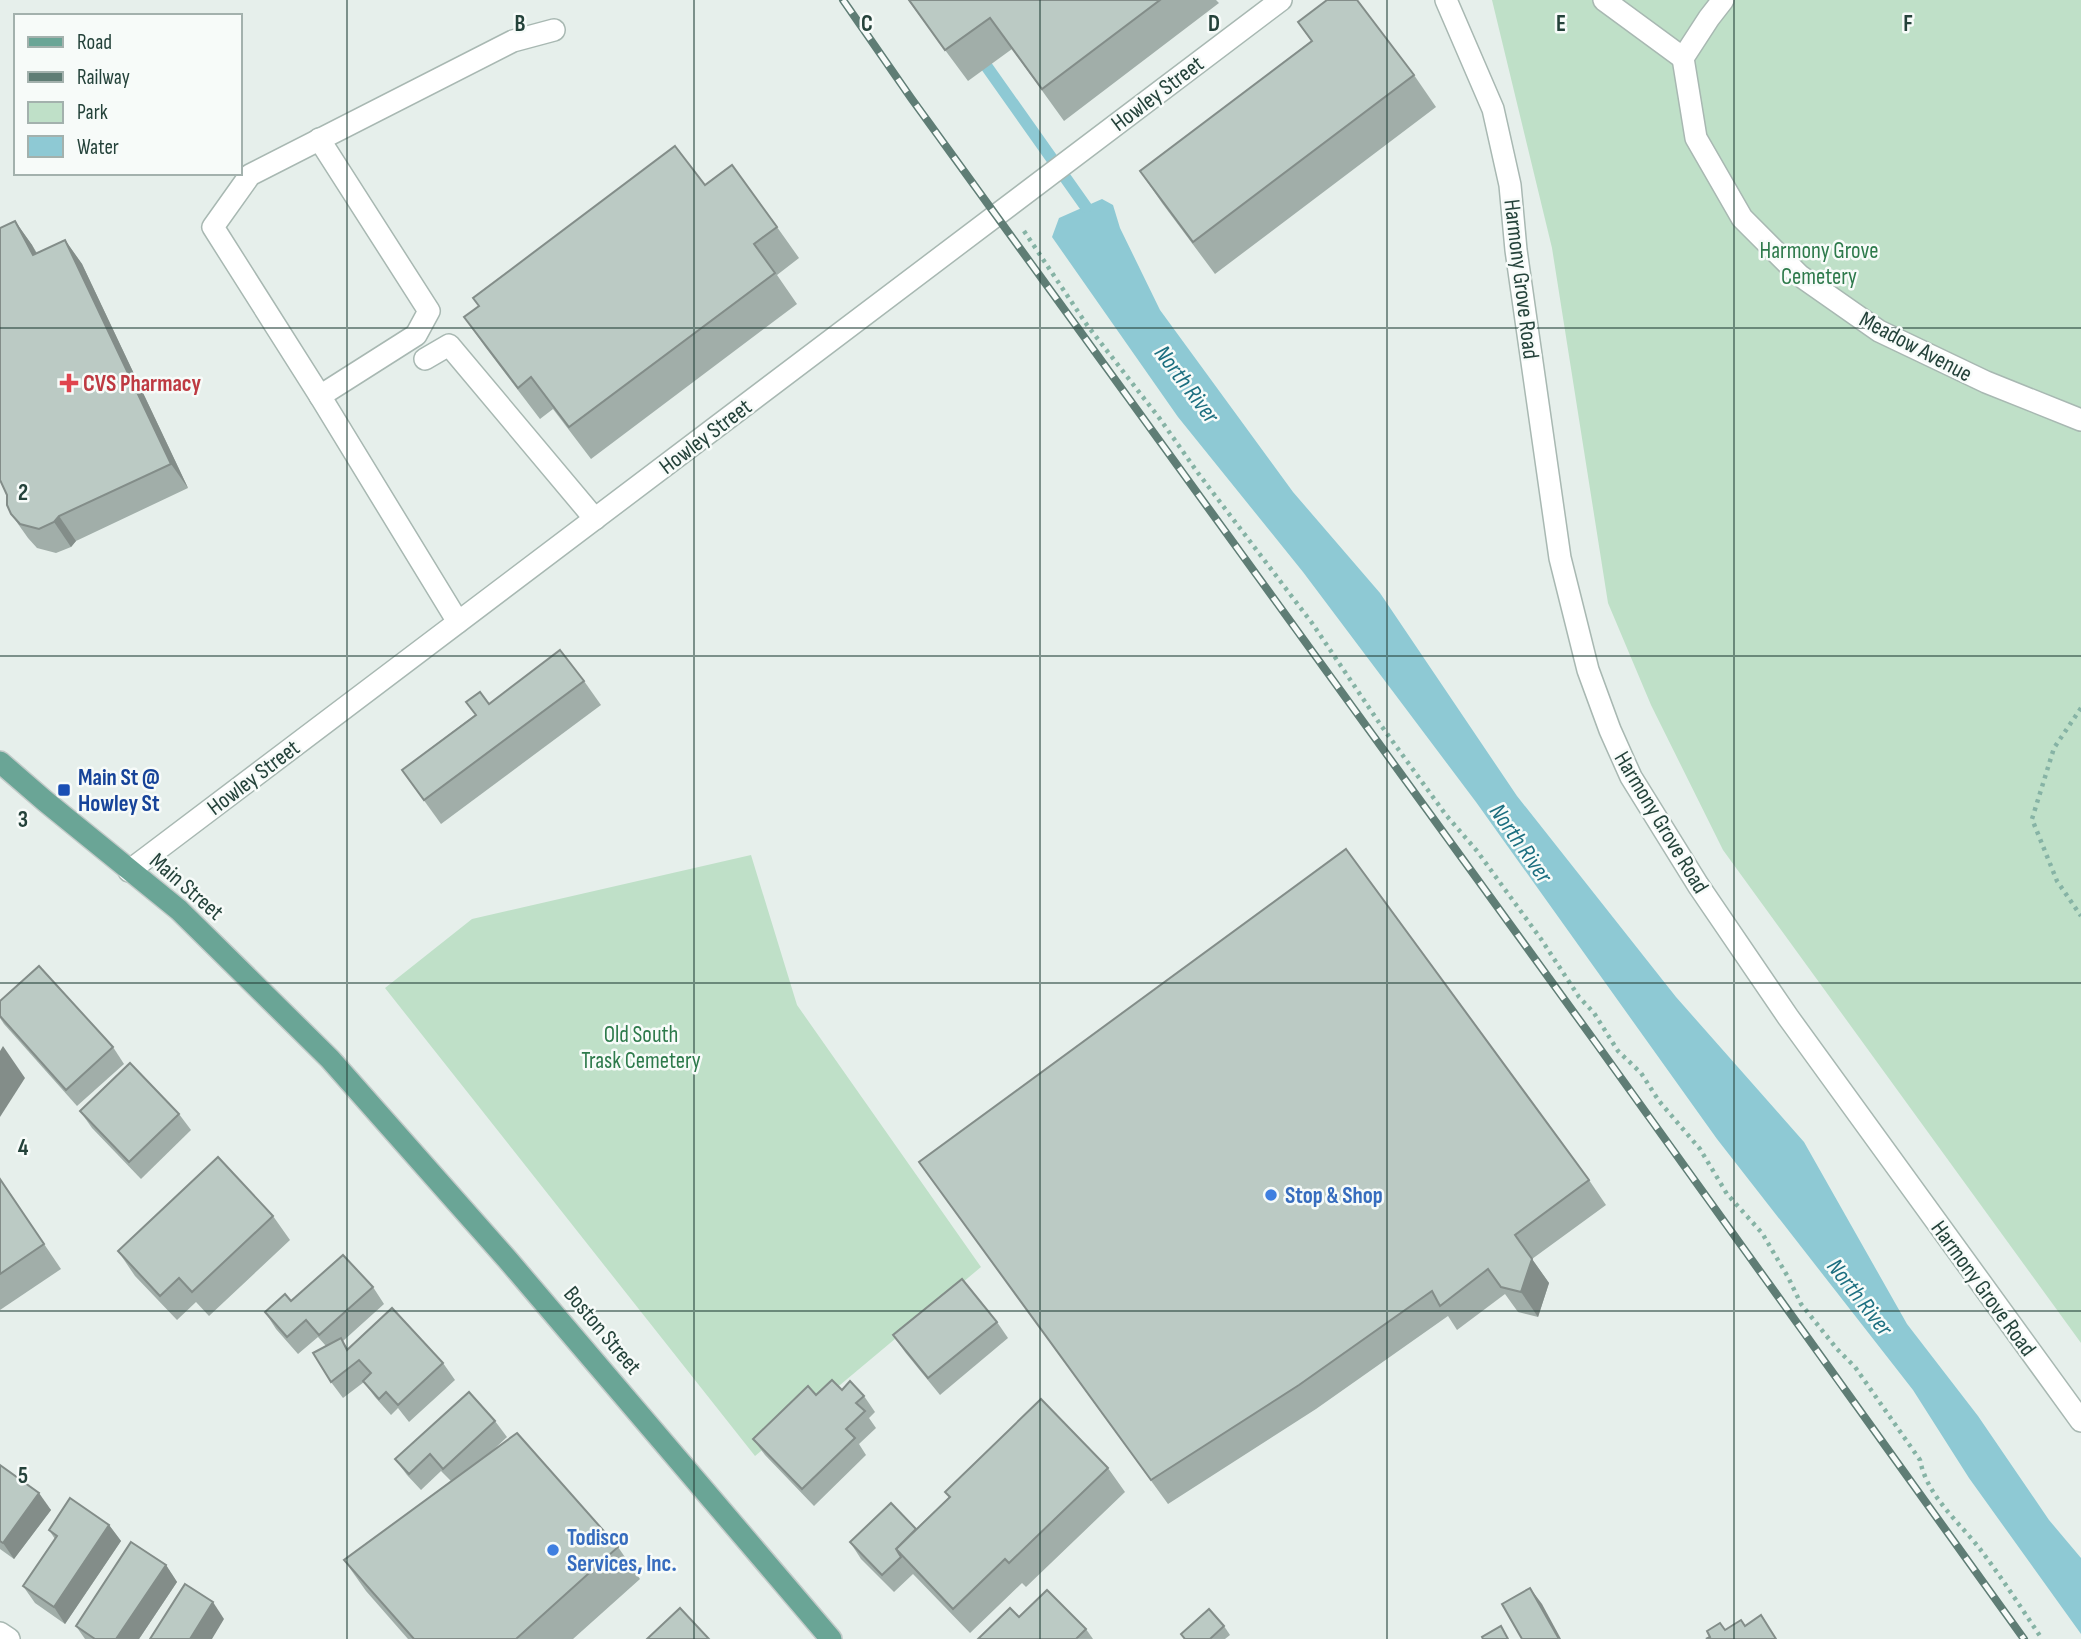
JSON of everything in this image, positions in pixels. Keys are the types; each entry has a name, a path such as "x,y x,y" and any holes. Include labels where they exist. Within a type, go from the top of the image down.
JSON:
{"main road":[{"name":"Main Street","path":"0,762 179,910 330,1059"},
{"name":"Boston Street","path":"330,1059 515,1268 831,1639"}],"street":[{"path":"1604,0 1684,58 1723,0"},
{"name":"Harmony Grove Road","path":"1452,1 1493,109 1510,185 1516,250 1560,558 1588,670 1610,730 1631,777 1698,885 1788,1017 2081,1421"},
{"name":"Howley Street","path":"129,871 1275,2"},
{"path":"458,622 213,227 250,175 513,41 554,30"},
{"name":"Meadow Avenue","path":"1684,58 1696,138 1742,218 1799,275 1879,331 1986,382 2081,419"},
{"path":"319,139 429,311 416,335 320,396"},
{"path":"425,359 449,345 594,519"},
{"path":"0,1633 9,1639"}],"path":[{"path":"1015,201 1087,325 1312,623 1380,724 1446,815 1477,851 1579,997 1594,1013 1618,1051 1641,1073 1659,1101 1700,1149 1727,1194 1762,1233 1801,1304 1872,1390 1920,1460 1922,1472 1936,1495 1981,1549 2042,1639"},
{"path":"2081,708 2054,748 2032,819 2057,881 2081,916"}],"green space":[{"name":"Harmony Grove Cemetery","path":"1492,0 2081,0 2081,1343 1723,850 1651,705 1608,603 1552,248"},
{"name":"Old South Trask Cemetery","path":"751,855 797,1005 981,1267 755,1456 385,988 472,919"}],"water":[{"path":"1102,199 1113,205 1120,228 1160,310 1293,492 1380,593 1517,796 1676,997 1804,1142 1907,1324 1978,1416 2049,1520 2081,1558 2081,1634 1969,1478 1913,1390 1717,1139 1476,802 1303,572 1178,417 1052,237 1059,218"}],"building":[{"path":"909,0 1160,0 1042,89 990,18 945,50"},
{"path":"1327,0 1357,0 1414,75 1193,242 1140,171 1312,41 1298,22"},
{"path":"675,146 705,185 732,165 777,227 754,244 775,273 569,427 531,377 518,388 464,317 479,306 473,298"},
{"name":"CVS Pharmacy","path":"15,221 33,255 65,240 171,464 59,516 54,522 39,529 20,524 11,514 0,480 0,228"},
{"path":"560,650 584,681 424,800 402,770 476,715 466,702 480,692 489,704"},
{"name":"Stop & Shop","path":"1346,849 1589,1180 1515,1235 1532,1259 1521,1292 1501,1287 1488,1269 1440,1306 1432,1291 1299,1385 1151,1480 919,1162"},
{"path":"39,966 113,1047 66,1090 0,1016 0,1001"},
{"path":"130,1063 179,1114 129,1162 80,1111"},
{"path":"218,1157 273,1216 192,1292 179,1278 160,1296 118,1251"},
{"path":"0,1179 44,1244 0,1274"},
{"path":"343,1255 373,1287 319,1335 306,1320 287,1337 265,1312 285,1294 291,1301"},
{"path":"962,1279 997,1322 928,1378 893,1335"},
{"path":"392,1308 443,1363 398,1405 386,1392 379,1399 363,1381 371,1373 359,1360 331,1382 313,1353 341,1338 347,1350"},
{"path":"832,1380 842,1390 850,1381 864,1396 856,1403 865,1411 846,1429 855,1438 802,1489 753,1439 808,1386 816,1395"},
{"path":"469,1392 495,1421 443,1469 430,1454 409,1474 395,1459"},
{"path":"1041,1399 1108,1468 1009,1563 1005,1559 953,1609 896,1549 950,1497 945,1492"},
{"path":"517,1433 618,1547 516,1639 414,1639 344,1560"},
{"path":"0,1465 39,1493 3,1543 0,1541"},
{"path":"70,1498 109,1525 54,1607 23,1586 57,1536 49,1530"},
{"path":"891,1503 916,1529 896,1549 901,1557 882,1575 850,1542"},
{"path":"131,1542 166,1565 116,1639 95,1639 76,1626"},
{"path":"185,1584 213,1602 190,1639 150,1639"},
{"path":"1530,1588 1559,1639 1522,1639 1502,1604"},
{"path":"1047,1590 1086,1629 1076,1639 978,1639 1010,1608 1019,1617"},
{"path":"680,1608 709,1639 647,1639"},
{"path":"1209,1609 1224,1626 1210,1639 1185,1639 1181,1634"},
{"path":"1761,1615 1776,1639 1706,1639 1710,1637 1707,1631 1720,1623 1725,1630 1741,1620 1745,1626"},
{"path":"1501,1626 1508,1639 1483,1639 1482,1637"}],"waterway":[{"name":"North River","path":"987,67 1086,207"}],"railway":[{"path":"843,0 911,98 2024,1639"}],"place":[{"name":"CVS Pharmacy","path":"69,383"},
{"name":"Main St @ Howley St","path":"64,790"},
{"name":"Stop & Shop","path":"1271,1195"},
{"name":"Todisco Services, Inc.","path":"553,1550"}]}
